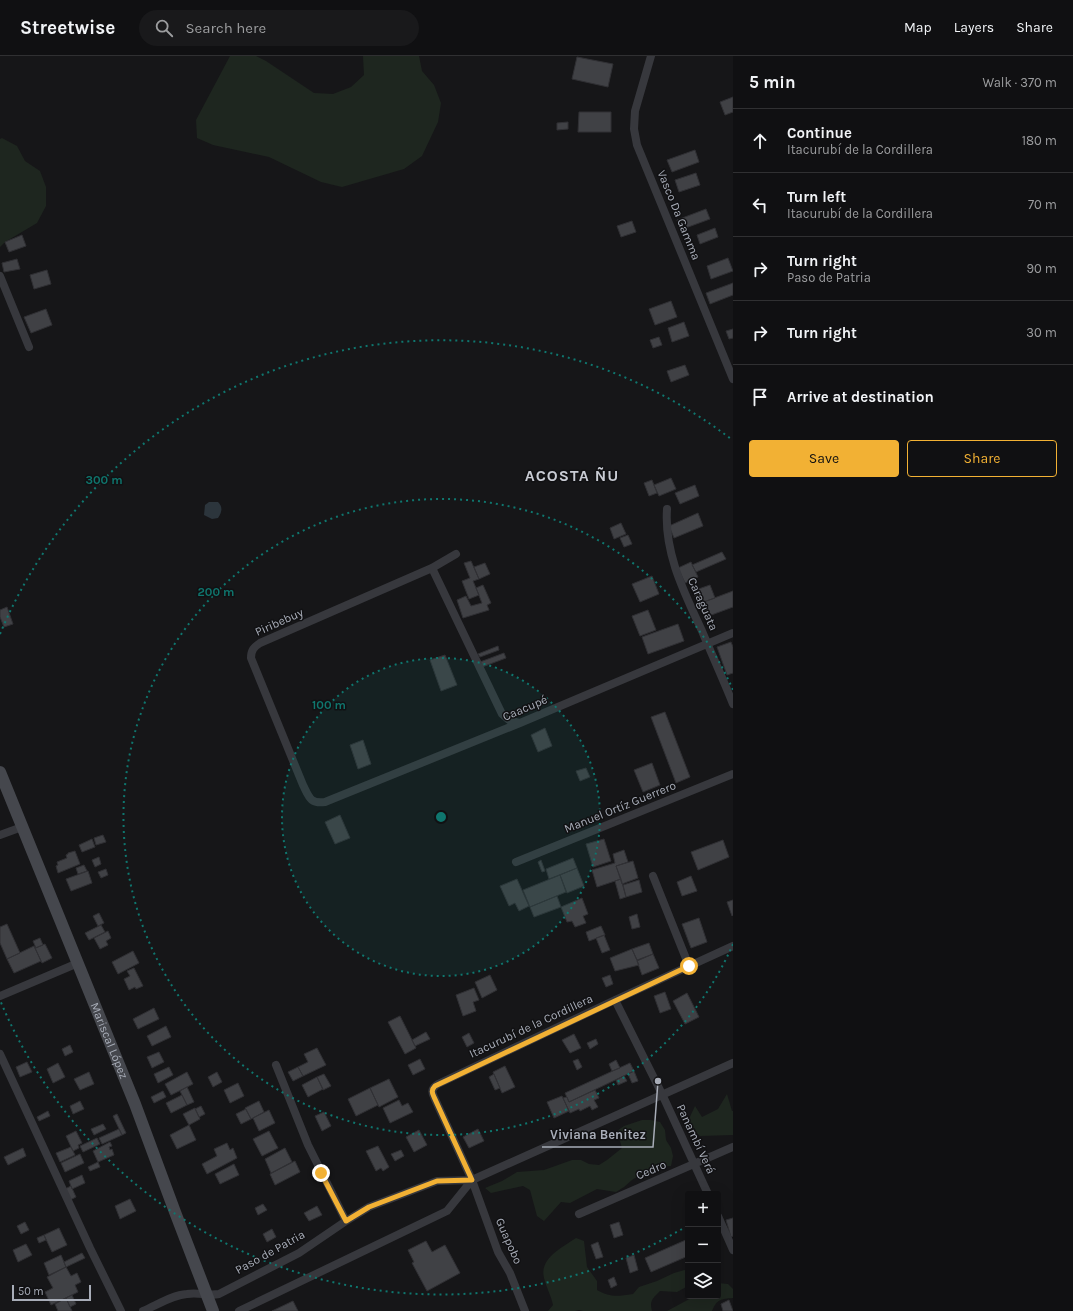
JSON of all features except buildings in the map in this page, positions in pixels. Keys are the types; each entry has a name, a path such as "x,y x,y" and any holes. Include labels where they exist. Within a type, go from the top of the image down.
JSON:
{"street":[{"name":"Vasco Da Gamma","path":"651,56 635,111 634,129 637,145 733,379"},
{"path":"0,276 29,347"},
{"name":"Caraguata","path":"667,509 667,538 677,576 733,704"},
{"name":"Piribebuy","path":"325,802 316,803 312,800 303,785 251,658 252,650 260,643 432,568 456,554"},
{"path":"432,568 502,714 509,720 520,723"},
{"name":"Caacupé","path":"325,802 520,723 733,633"},
{"name":"Mariscal López","path":"0,772 135,1104 213,1311"},
{"name":"Manuel Ortíz Guerrero","path":"516,862 733,774"},
{"path":"0,835 22,827"},
{"path":"652,876 689,966"},
{"name":"Itacurubí de la Cordillera","path":"472,1180 434,1097 432,1092 433,1088 438,1084 614,1000 733,946"},
{"path":"0,996 78,964"},
{"name":"Panambí Verá","path":"614,1000 662,1094 707,1191"},
{"path":"0,1054 90,1248 121,1311"},
{"name":"Paso de Patria","path":"143,1311 176,1296 188,1293 207,1295 219,1294 299,1253 369,1207 437,1181 472,1180 733,1063"},
{"path":"276,1065 308,1145 346,1221"},
{"name":"Cedro","path":"579,1214 695,1165 733,1147"},
{"name":"Paso de Patria","path":"239,1311 447,1211 472,1180"},
{"name":"Guapobo","path":"472,1180 498,1252 510,1273 525,1311"},
{"path":"721,1223 733,1250"}],"shaded area":[{"path":"230,56 256,56 314,93 333,94 351,87 364,75 363,56 419,56 422,71 434,85 441,103 438,122 422,156 404,169 342,187 321,182 269,157 213,145 197,138 196,120"},
{"path":"2,138 17,146 25,161 40,171 46,187 46,206 37,223 5,242 0,247 0,139"},
{"path":"209,502 218,502 221,506 221,512 218,518 212,519 204,515 205,505"},
{"path":"727,1094 733,1111 733,1135 700,1136 687,1123 695,1106 702,1117 718,1109"},
{"path":"642,1120 660,1122 665,1130 666,1140 671,1148 673,1156 671,1166 655,1167 647,1170 616,1192 597,1189 570,1203 561,1202 544,1221 537,1216 530,1190 523,1186 491,1193 485,1188 502,1181 517,1172 544,1170 572,1160 581,1160 589,1164 599,1165 622,1148 617,1131 624,1126"},
{"path":"576,1238 584,1241 587,1267 597,1281 597,1290 602,1293 615,1296 633,1294 639,1287 685,1270 685,1288 677,1292 660,1291 652,1300 652,1311 548,1311 553,1305 543,1271 548,1259 559,1249"},
{"path":"721,1283 728,1284 733,1289 733,1298 720,1300 712,1311 667,1311 689,1299 721,1299"}],"place":[{"name":"Viviana Benitez","path":"658,1081"}],"district":[{"name":"ACOSTA ÑU","path":"572,475"}],"route":[{"path":"321,1173 346,1221 369,1207 437,1181 472,1180 432,1092 435,1086 614,1000 689,966"}]}
